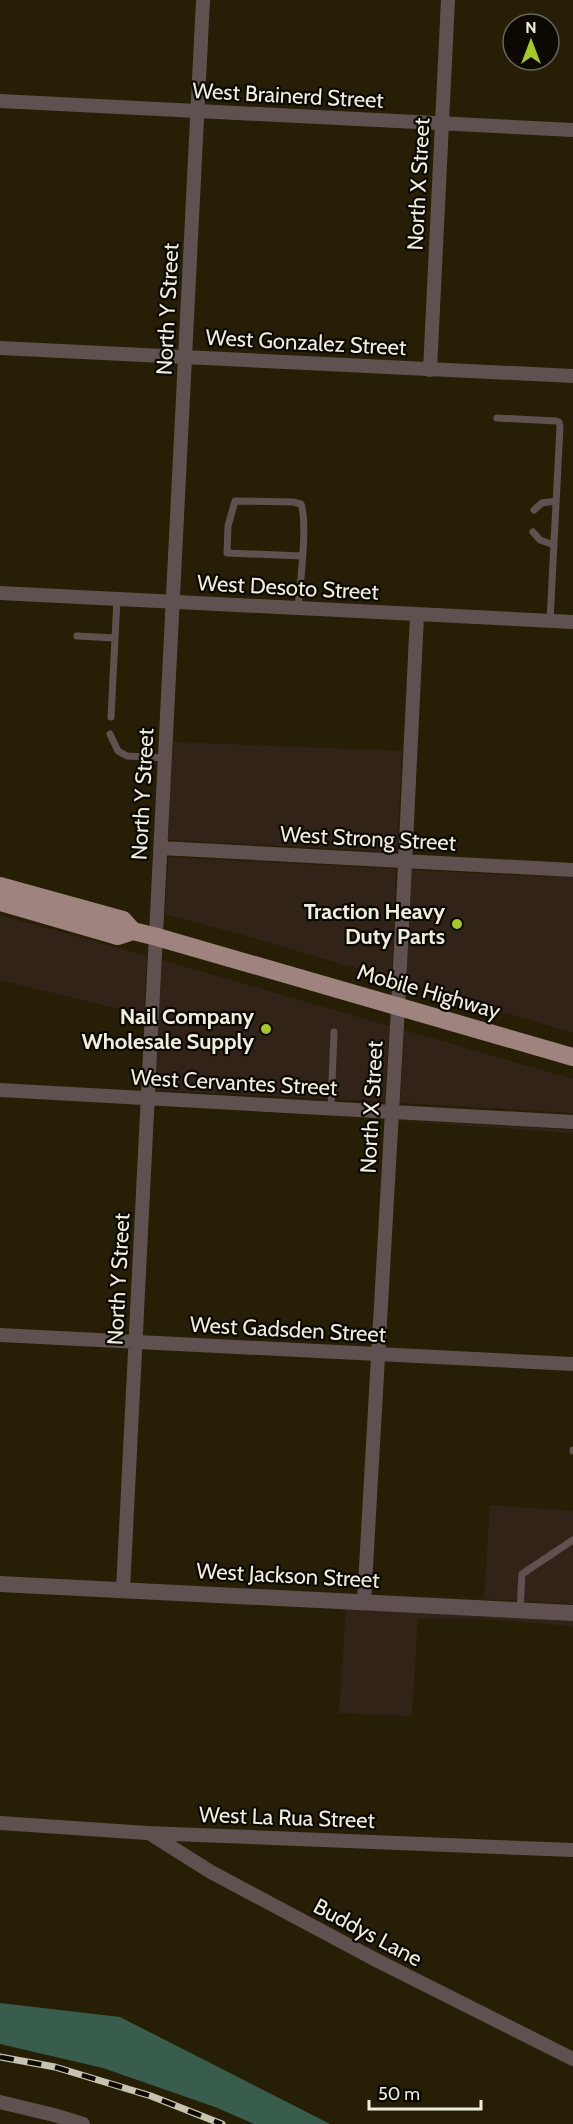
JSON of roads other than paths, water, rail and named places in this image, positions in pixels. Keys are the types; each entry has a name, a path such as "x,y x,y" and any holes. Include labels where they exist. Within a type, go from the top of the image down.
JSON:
{"main road":[{"name":"Mobile Highway","path":"0,886 123,920 133,931"},
{"name":"Mobile Highway","path":"0,902 118,936 133,931 156,937 573,1057"}],"street":[{"name":"North Y Street","path":"123,1590 203,0"},
{"name":"North X Street","path":"430,370 448,0"},
{"name":"West Brainerd Street","path":"0,101 573,130"},
{"name":"West Gonzalez Street","path":"0,348 573,376"},
{"name":"West Desoto Street","path":"0,593 573,622"},
{"name":"North X Street","path":"364,1602 398,1007 417,615"},
{"name":"West Strong Street","path":"160,848 573,870"},
{"name":"West Cervantes Street","path":"0,1090 573,1122"},
{"name":"West Gadsden Street","path":"0,1335 573,1365"},
{"name":"West Jackson Street","path":"0,1584 573,1613"},
{"name":"West La Rua Street","path":"0,1823 147,1833 573,1850"},
{"name":"Buddys Lane","path":"147,1833 211,1872 378,1961 573,2059"},
{"path":"0,2102 83,2124"}],"lane":[{"path":"497,418 559,422 550,621"},
{"path":"298,608 302,556 304,512 301,504 235,501 228,526 227,553 302,556"},
{"path":"534,510 542,503 556,501"},
{"path":"533,532 540,540 554,545"},
{"path":"111,717 117,599"},
{"path":"77,636 115,638"},
{"path":"110,734 118,751 127,756 165,758"},
{"path":"331,1108 334,1032"},
{"path":"520,1610 522,1574 573,1540"}],"railway":[{"path":"0,2057 55,2067 151,2096 222,2124"}],"place":[{"name":"Traction Heavy Duty Parts","path":"457,924"},
{"name":"Nail Company Wholesale Supply","path":"266,1029"}]}
